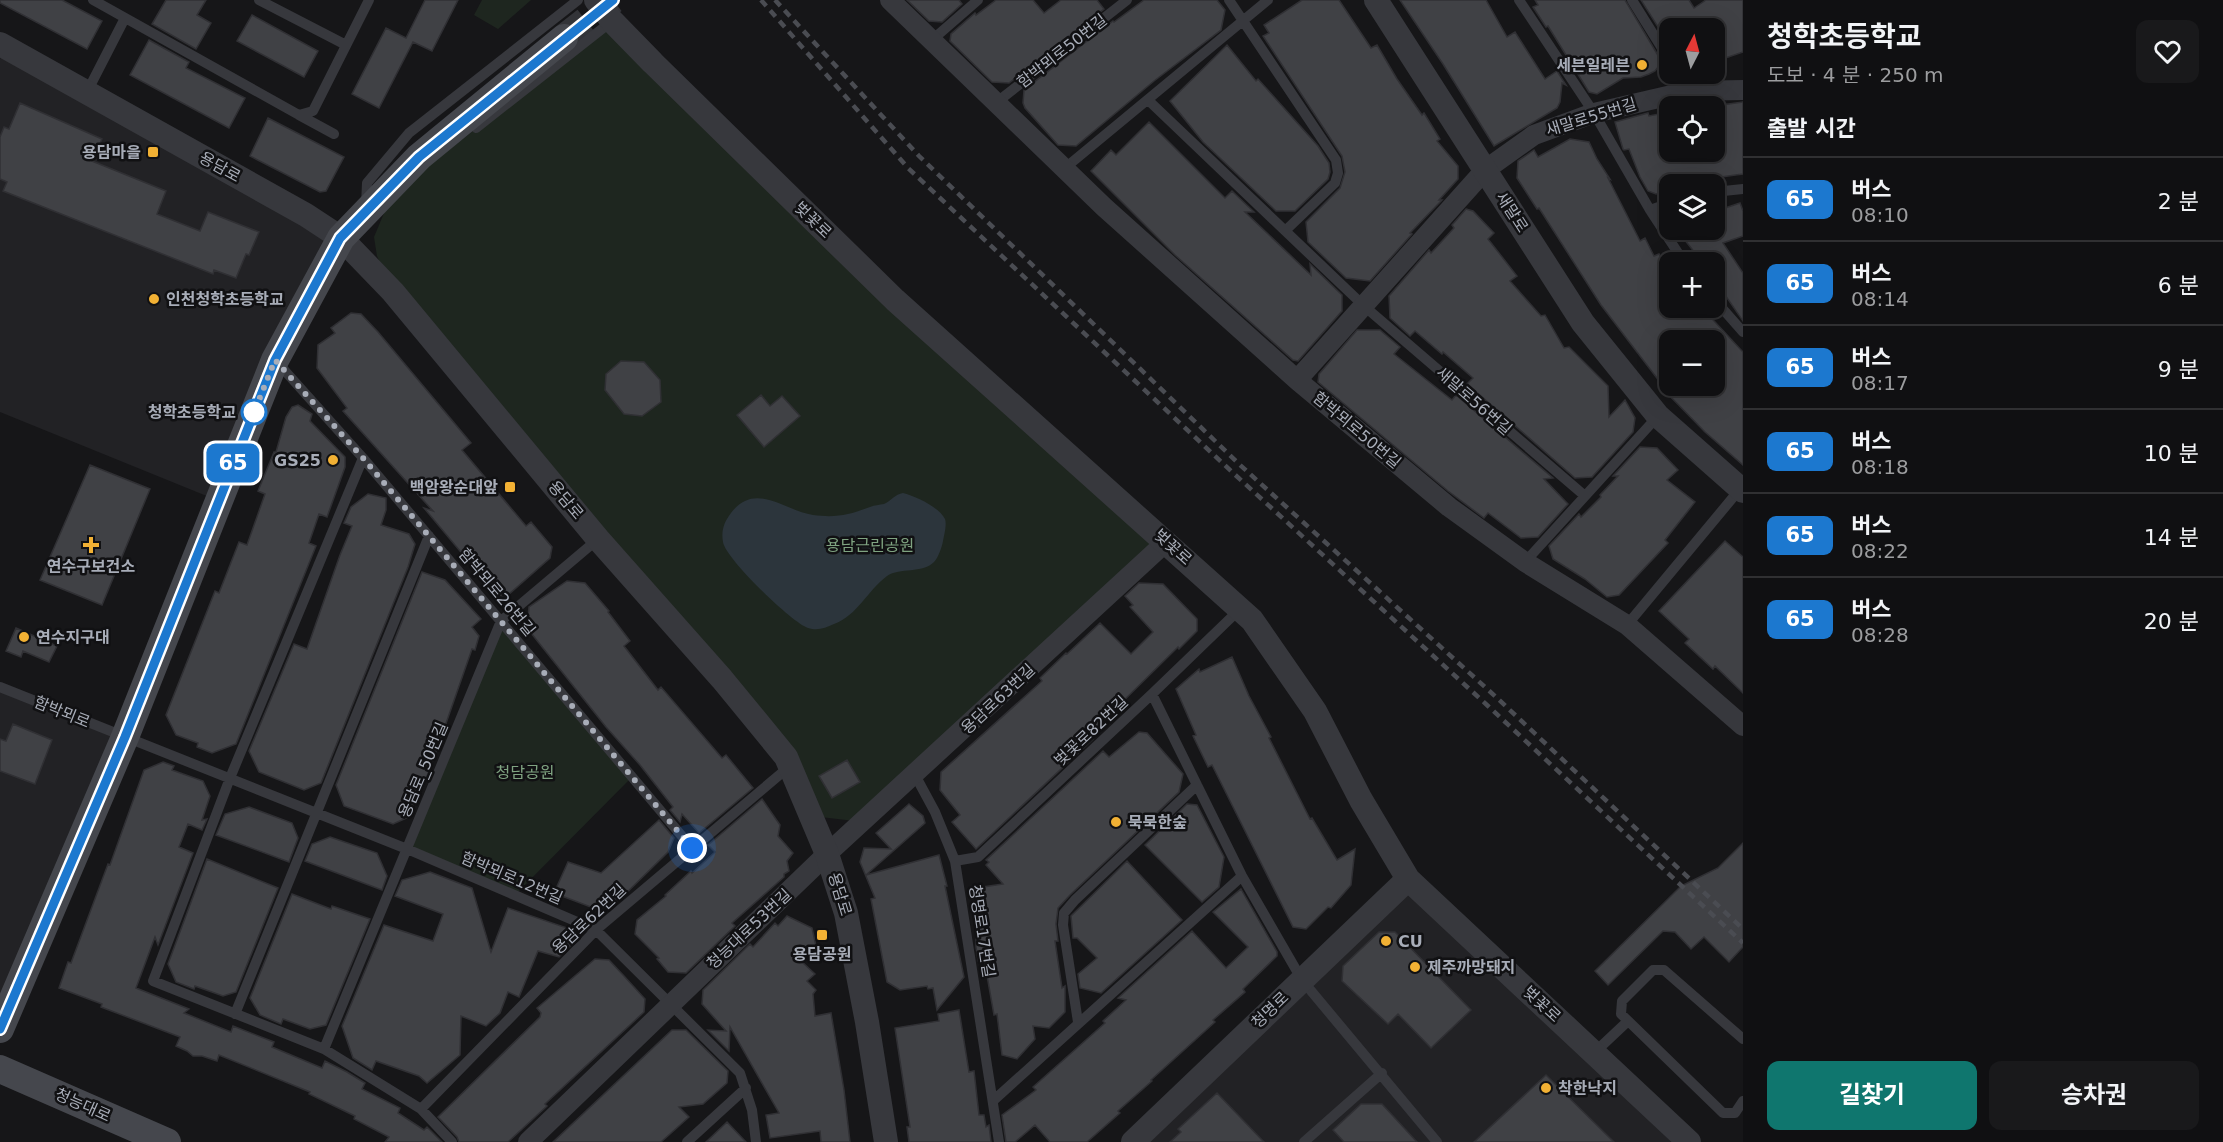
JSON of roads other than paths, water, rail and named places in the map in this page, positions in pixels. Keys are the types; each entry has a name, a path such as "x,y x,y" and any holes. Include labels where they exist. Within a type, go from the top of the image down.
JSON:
{"main road":[{"path":"0,1029 125,737 275,360 340,238 419,157 564,38"},
{"name":"청능대로","path":"0,1069 167,1142"}],"street":[{"name":"벚꽃로","path":"596,0 612,21 895,300 1252,620 1316,711 1361,800 1408,879 1689,1142"},
{"name":"함박뫼로50번길","path":"890,0 1113,214 1297,380 1449,507 1525,562 1627,625 1743,726"},
{"name":"새말로","path":"1376,0 1583,323 1658,416 1742,488"},
{"name":"용담로","path":"2,50 87,92 306,215 340,238 393,292 598,538 722,679 786,757 827,854 848,924 867,1022 886,1142"},
{"name":"새말로55번길","path":"1485,170 1534,135 1593,113 1689,91 1743,90"},
{"path":"1297,380 1485,170"},
{"name":"용담로63번길","path":"827,854 1167,542"},
{"name":"청능대로53번길","path":"528,1142 827,854"},
{"name":"청명로","path":"1133,1142 1408,879"}],"lane":[{"path":"93,0 334,134"},
{"path":"259,0 346,45"},
{"path":"299,115 313,111 369,0"},
{"path":"404,190 387,206 365,212 367,183 409,133 578,0"},
{"path":"932,40 978,0"},
{"name":"함박뫼로50번길","path":"997,102 1127,0"},
{"path":"1229,0 1336,160 1338,172 1335,183 1286,230"},
{"path":"1065,168 1268,0"},
{"path":"1519,0 1593,113 1677,252"},
{"path":"1632,0 1659,43"},
{"path":"87,92 125,18"},
{"path":"466,136 612,21"},
{"path":"1684,84 1689,91"},
{"name":"새말로56번길","path":"1148,100 1364,306 1585,496"},
{"path":"1725,191 1743,189"},
{"path":"1650,210 1659,207"},
{"path":"1725,310 1742,328"},
{"name":"함박뫼로26번길","path":"275,360 363,458 692,848"},
{"path":"1525,562 1658,416"},
{"path":"363,458 230,778 153,981 324,1049 421,1109 453,1142"},
{"name":"새말로","path":"1627,625 1742,488"},
{"path":"236,1014 429,536"},
{"name":"용담로_50번길","path":"324,1049 501,621 598,538"},
{"name":"벚꽃로82번길","path":"955,861 978,856 1240,609"},
{"name":"함박뫼로","path":"0,687 125,737"},
{"path":"1152,694 1242,876 1302,980 1382,1073 1437,1142"},
{"name":"함박뫼로12번길","path":"125,737 407,849 596,930 671,1003"},
{"name":"용담로62번길","path":"421,1109 596,930 790,765"},
{"name":"청명로17번길","path":"915,775 935,812 955,861 999,1142"},
{"path":"1078,1022 1062,925 1064,913 1197,785"},
{"path":"994,1100 1242,876"},
{"path":"1743,1039 1664,970 1653,970 1622,1001 1621,1014 1723,1113 1735,1113 1743,1101"},
{"path":"671,1003 740,1073 746,1088 756,1142"},
{"path":"1594,1053 1628,1021"},
{"path":"1304,1142 1382,1073"},
{"path":"687,1142 746,1088"}],"tunnel":[{"path":"564,38 613,0"}],"railway":[{"path":"761,0 908,168 1231,471 1743,943"},
{"path":"775,0 919,156 1239,464 1496,697 1743,929"}],"place":[{"name":"세븐일레븐","path":"1642,65"},
{"name":"용담마을","path":"153,152"},
{"name":"인천청학초등학교","path":"154,299"},
{"name":"청학초등학교","path":"254,412"},
{"name":"GS25","path":"333,460"},
{"name":"백암왕순대앞","path":"510,487"},
{"name":"연수구보건소","path":"91,545"},
{"name":"연수지구대","path":"24,637"},
{"name":"묵묵한숲","path":"1116,822"},
{"name":"용담공원","path":"822,935"},
{"name":"CU","path":"1386,941"},
{"name":"제주까망돼지","path":"1415,967"},
{"name":"착한낙지","path":"1546,1088"}],"park label":[{"name":"용담근린공원","path":"870,545"},
{"name":"청담공원","path":"525,772"}]}
